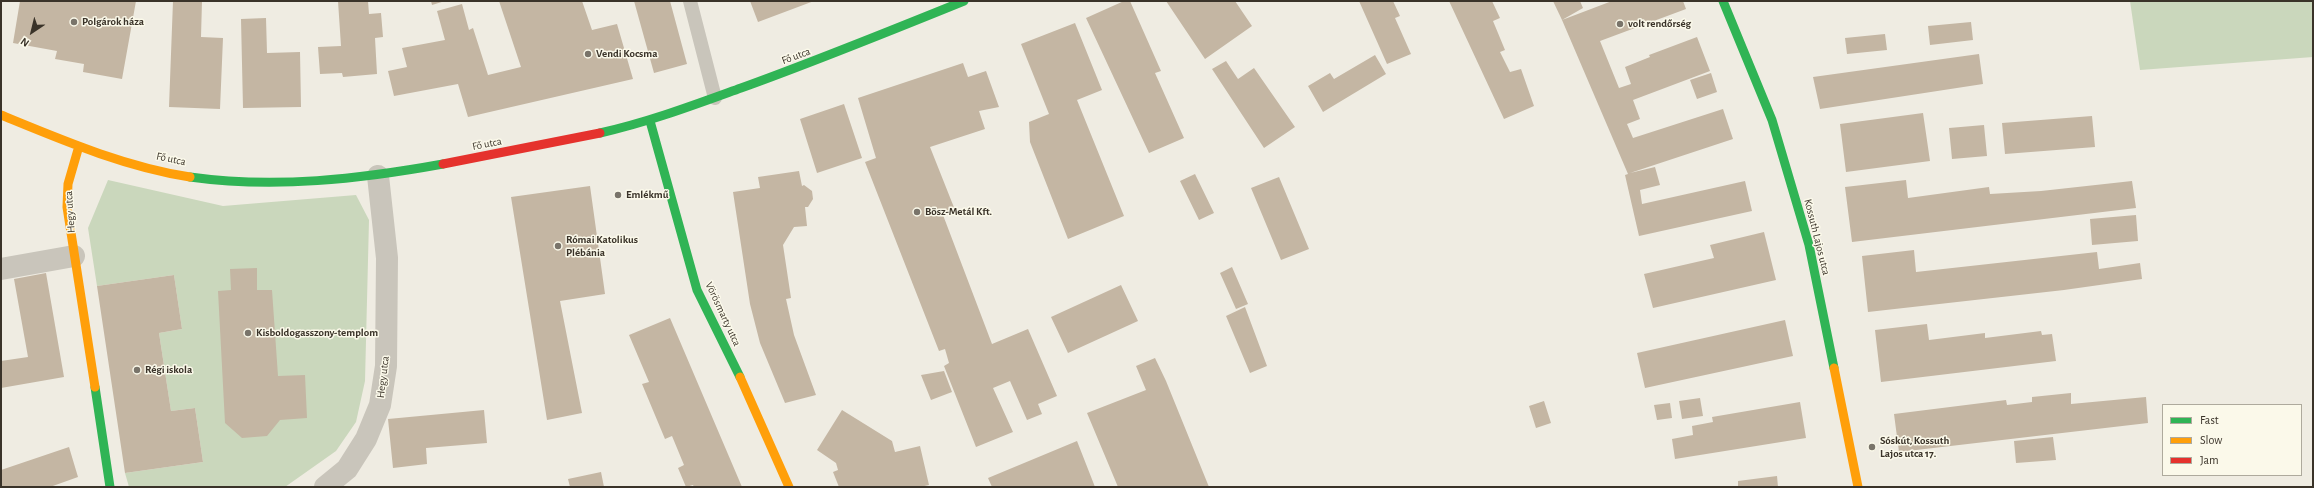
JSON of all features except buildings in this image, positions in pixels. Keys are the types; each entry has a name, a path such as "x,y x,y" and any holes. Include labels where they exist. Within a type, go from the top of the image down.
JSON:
{"street":[{"name":"Fő utca","path":"1,115 79,146 159,170 211,180 263,183 325,181 378,176 500,154 650,121 810,64 964,1"},
{"name":"Kossuth Lajos utca","path":"1723,1 1772,120 1809,245 1858,487"},
{"name":"Vörösmarty utca","path":"650,121 697,290 758,415 789,487"},
{"name":"Hegy utca","path":"79,146 68,184 67,207 110,487"},
{"name":"Hegy utca","path":"325,487 347,469 366,439 380,405 385,374 387,258 378,176"},
{"path":"1,268 74,256"}],"lane":[{"path":"690,1 714,98"}],"green space":[{"path":"2130,1 2313,1 2313,57 2140,70"},
{"path":"108,180 223,206 356,195 369,220 365,381 356,422 336,451 285,487 129,487 125,473 203,462 195,408 171,411 159,333 182,329 174,275 97,286 88,228"}],"traffic: fast":[{"path":"600,133 618,129 689,107 769,78 964,1"},
{"path":"1723,1 1772,120 1809,245 1834,368"},
{"path":"650,121 697,290 740,377"},
{"path":"190,177 222,181 317,181 380,174 443,164"},
{"path":"95,387 110,487"}],"traffic: slow":[{"path":"1,115 70,143 118,160 142,167 190,177"},
{"path":"79,146 68,184 67,207 95,387"},
{"path":"1834,368 1858,487"},
{"path":"740,377 789,487"}],"traffic: jam":[{"path":"443,164 600,133"}],"place":[{"name":"Polgárok háza","path":"74,22"},
{"name":"volt rendőrség","path":"1620,24"},
{"name":"Vendi Kocsma","path":"588,54"},
{"name":"Emlékmű","path":"618,195"},
{"name":"Bösz-Metál Kft.","path":"917,212"},
{"name":"Római Katolikus Plébánia","path":"558,246"},
{"name":"Kisboldogasszony-templom","path":"248,333"},
{"name":"Régi iskola","path":"137,370"},
{"name":"Sóskút, Kossuth Lajos utca 17.","path":"1872,447"}]}
